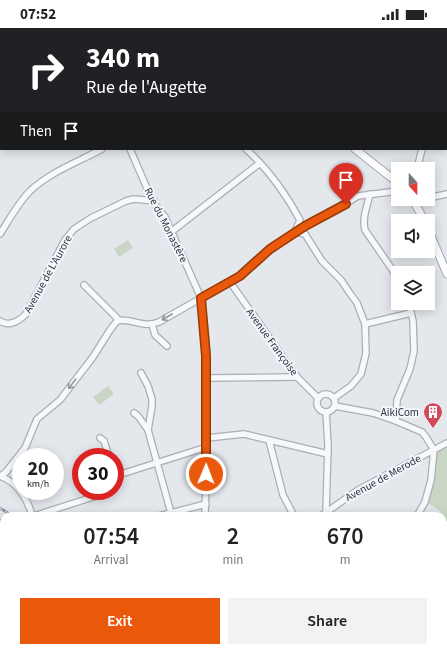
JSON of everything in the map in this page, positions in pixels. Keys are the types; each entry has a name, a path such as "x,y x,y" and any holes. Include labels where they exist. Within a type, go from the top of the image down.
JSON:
{"main road":[{"path":"356,150 391,177"},
{"path":"435,246 447,274"}],"street":[{"path":"0,234 23,199 39,183 100,150"},
{"name":"Rue du Monastère","path":"130,150 154,201 164,217 201,298 206,343 207,378 205,512"},
{"path":"247,150 260,163 290,202 300,220 295,232"},
{"path":"419,162 422,150"},
{"path":"171,232 260,163"},
{"path":"0,475 6,472 25,448 38,419 60,400 93,357 117,321 123,320 142,324 159,322 230,282 249,269 270,249 295,232 358,196 391,192"},
{"path":"370,194 363,224 365,230 391,268"},
{"path":"435,197 447,194"},
{"name":"Avenue de L'Aurore","path":"0,321 4,324 9,324 19,320 26,314 65,240 74,229 91,218 126,201 134,199 154,201"},
{"path":"295,232 305,234 322,261 344,285 357,303 365,324 366,353 361,374 351,386 334,398"},
{"name":"Avenue Françoise","path":"230,282 297,377 318,398"},
{"path":"84,286 116,318 117,321"},
{"path":"396,421 397,400 410,369 414,352 413,326 410,310"},
{"path":"365,324 411,313"},
{"path":"152,324 155,335 167,346"},
{"path":"141,373 148,386 152,399 148,430"},
{"path":"207,378 297,377"},
{"path":"326,394 334,398 335,406 332,410 326,412 321,411 317,403 318,398 326,394"},
{"path":"335,406 373,414 396,421 422,432 426,437 434,450 428,494 419,512"},
{"path":"324,512 328,454 326,412"},
{"path":"134,414 138,416 148,430 170,512"},
{"path":"207,438 244,434 328,454"},
{"path":"100,438 104,441 106,448"},
{"path":"269,440 283,495 292,512"},
{"name":"Avenue de Merode","path":"328,512 358,490 447,443"},
{"path":"124,472 207,447"},
{"path":"0,475 14,484 29,505 32,512"},
{"path":"46,512 83,500"},
{"path":"174,512 206,504"}],"green space":[{"path":"128,240 133,248 119,257 114,249"},
{"path":"108,386 114,394 99,405 93,397"},
{"path":"447,448 447,512 441,512 428,503 434,478 435,453"}],"railway":[{"path":"0,508 6,512"}],"place":[{"name":"AikiCom","path":"433,429"}],"route":[{"path":"206,474 207,378 206,343 201,298 240,276 270,249 305,226 346,204"}]}
